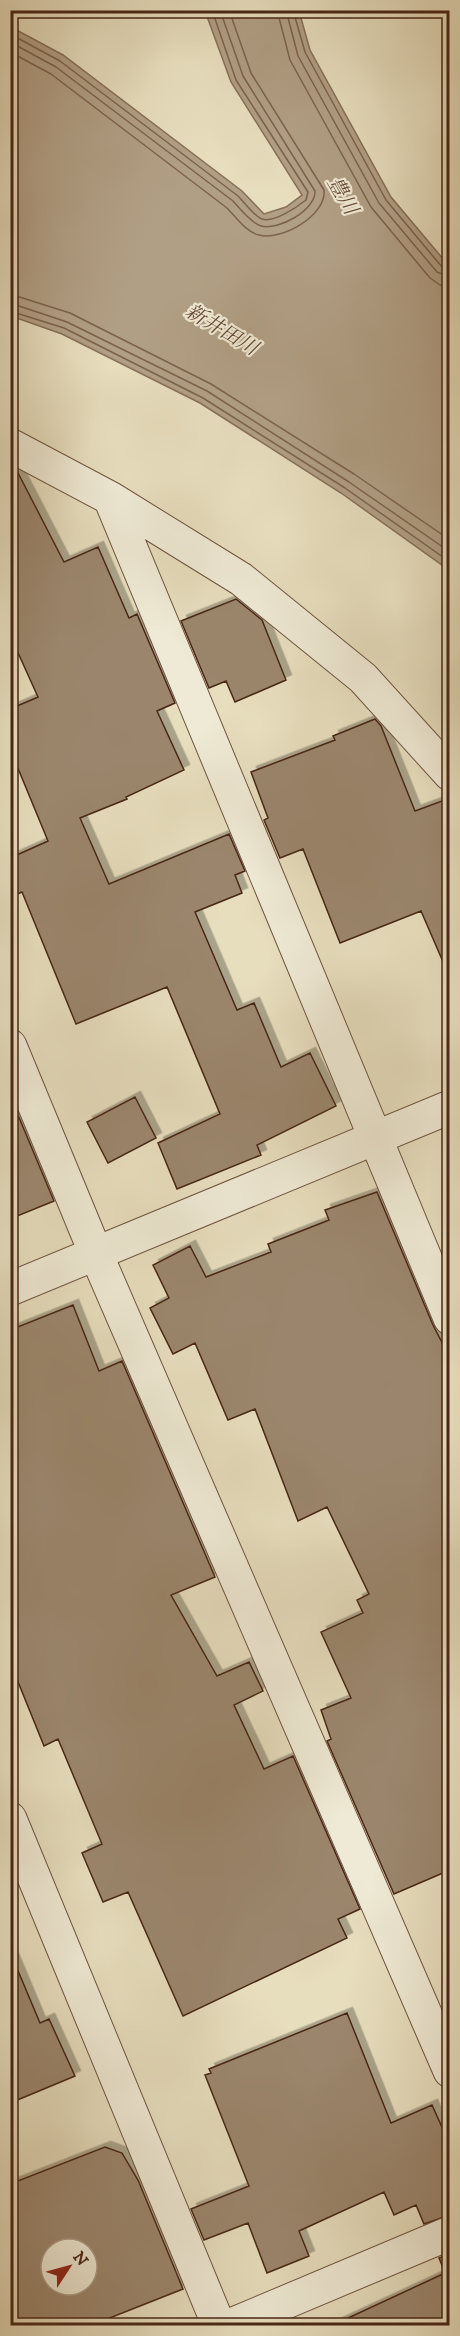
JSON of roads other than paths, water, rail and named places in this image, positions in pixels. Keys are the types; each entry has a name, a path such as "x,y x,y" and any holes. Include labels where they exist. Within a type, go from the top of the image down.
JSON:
{"street":[{"path":"10,445 110,498 241,579 363,678 450,774"},
{"path":"110,498 450,1318"},
{"path":"10,1046 96,1254 450,2071"},
{"path":"10,1289 450,1107"},
{"path":"10,1820 219,2325"},
{"path":"229,2325 450,2233"}],"water":[{"path":"205,11 299,11 310,50 391,197 449,266 449,570 341,493 200,403 62,334 11,316 11,27 63,55 242,191 264,214 286,207 302,195 231,82"}],"water label":[{"name":"豊川","path":"343,195"},
{"name":"新井田川","path":"222,329"}]}
